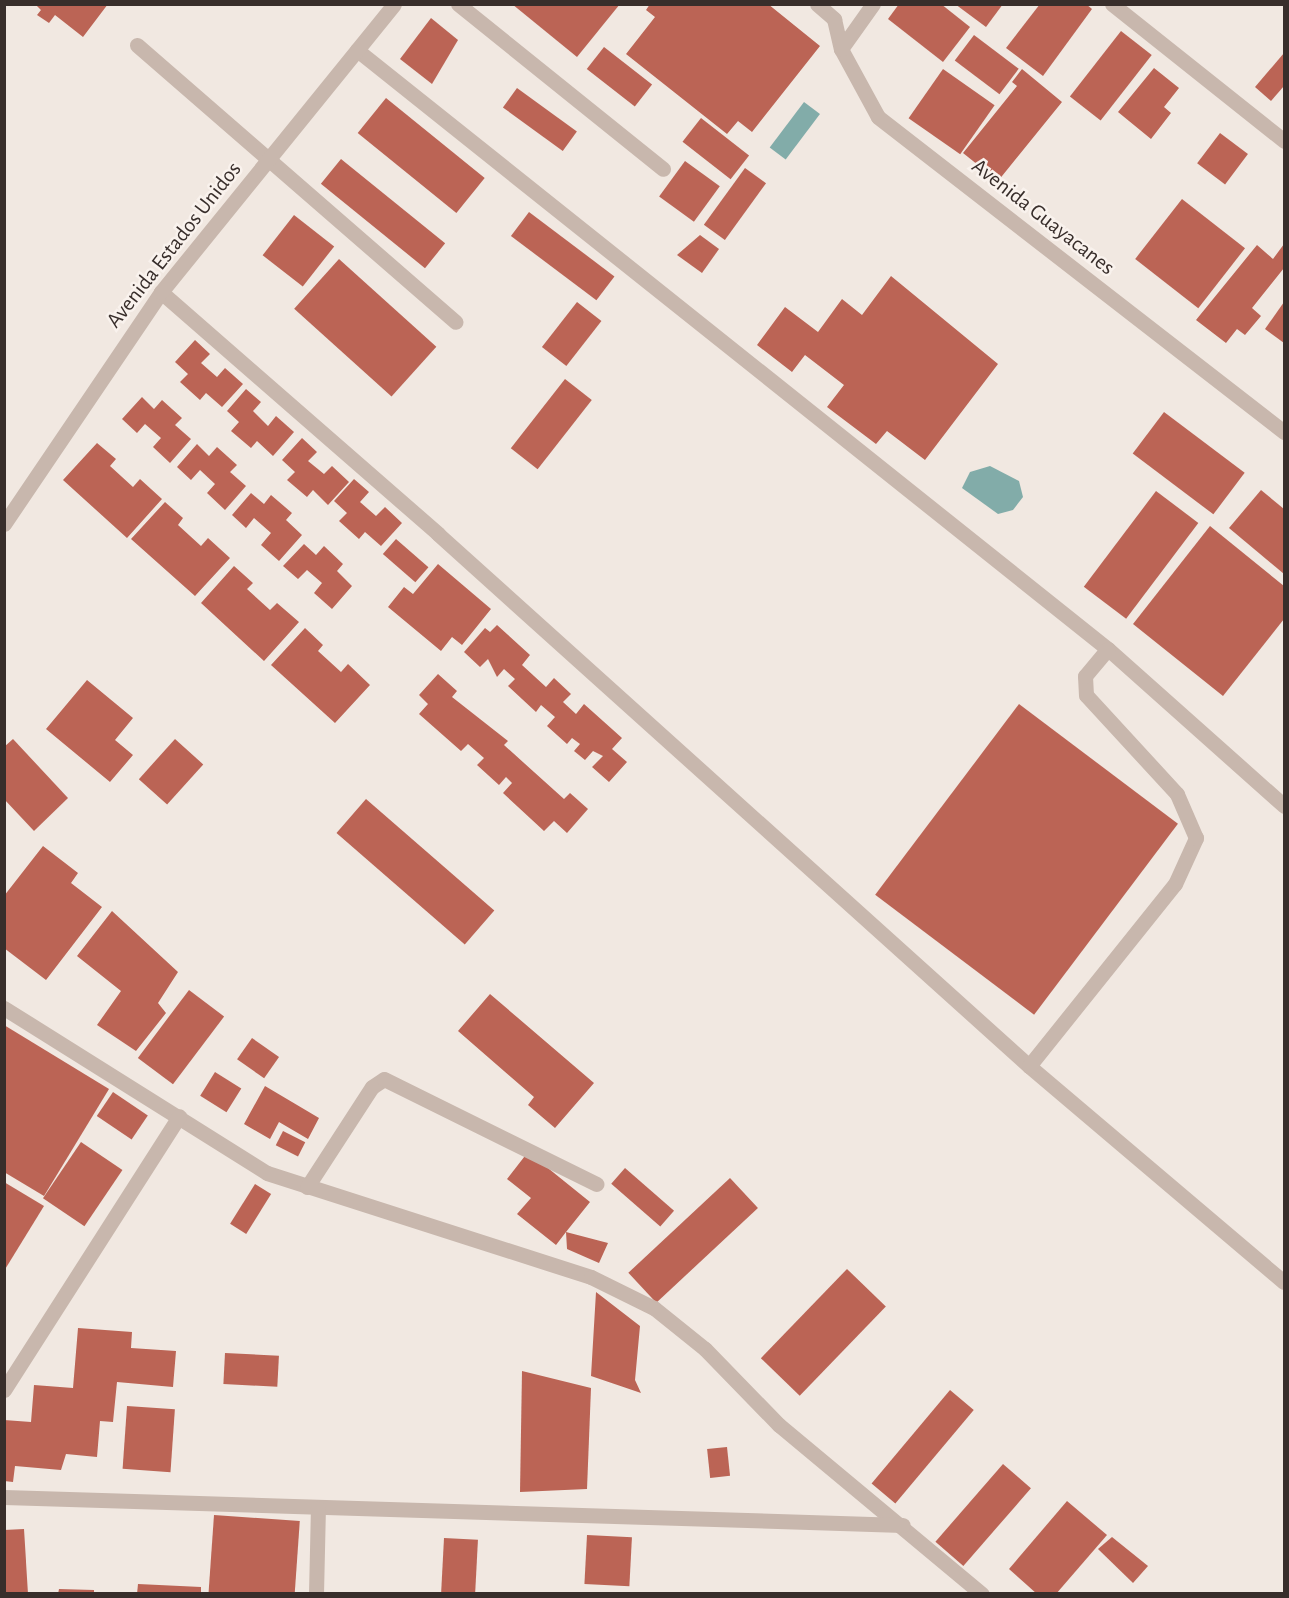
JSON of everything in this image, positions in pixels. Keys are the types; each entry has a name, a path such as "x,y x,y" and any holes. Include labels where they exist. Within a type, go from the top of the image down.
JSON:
{"street":[{"name":"Avenida Estados Unidos","path":"4,524 161,292 394,4"},
{"path":"458,4 663,169"},
{"name":"Avenida Guayacanes","path":"817,4 834,19 841,49 878,117 1284,432"},
{"path":"841,49 873,4"},
{"path":"1112,4 1284,141"},
{"path":"137,45 456,322"},
{"path":"357,50 1108,649 1284,806"},
{"path":"161,292 438,534 1029,1066 1284,1282"},
{"path":"1029,1066 1175,884 1196,838 1177,794 1086,695 1085,676 1108,649"},
{"path":"4,1008 267,1173 591,1277 654,1308 705,1349 779,1425 903,1525 982,1593"},
{"path":"307,1187 372,1087 384,1079 596,1184"},
{"path":"4,1390 179,1116"},
{"path":"4,1497 903,1525"},
{"path":"316,1593 318,1508"}],"water":[{"path":"804,102 820,114 786,160 770,148"},
{"path":"990,466 1019,481 1023,497 1013,510 998,514 962,488 970,472"}],"building":[{"path":"35,4 108,4 83,37 55,15 49,23 37,15 41,10"},
{"path":"512,4 620,4 577,57"},
{"path":"650,4 768,4 820,46 752,132 738,121 727,134 626,54 655,17 646,10"},
{"path":"899,4 941,4 970,27 943,62 888,19"},
{"path":"955,4 1003,4 986,27"},
{"path":"1040,4 1086,4 1092,9 1043,76 1006,48"},
{"path":"431,18 458,40 432,84 400,59"},
{"path":"1121,31 1152,55 1101,120 1070,96"},
{"path":"974,35 1019,69 999,94 955,61"},
{"path":"604,47 652,85 635,107 587,69"},
{"path":"1284,53 1284,86 1271,101 1255,87"},
{"path":"1154,68 1179,88 1164,107 1171,113 1151,139 1118,112"},
{"path":"943,69 995,105 960,154 909,118"},
{"path":"1022,69 1062,102 998,181 963,153 1017,86 1012,82"},
{"path":"517,88 577,131 563,151 503,107"},
{"path":"386,98 485,178 456,213 358,133"},
{"path":"701,118 749,156 731,179 683,142"},
{"path":"1220,133 1248,154 1225,184 1197,163"},
{"path":"341,159 445,243 425,268 321,184"},
{"path":"685,161 720,186 694,222 659,197"},
{"path":"745,168 766,183 725,240 704,225"},
{"path":"1182,199 1245,248 1198,308 1135,259"},
{"path":"529,212 614,276 596,300 511,236"},
{"path":"294,215 334,246 303,287 263,255"},
{"path":"700,235 719,249 702,273 677,255"},
{"path":"1284,244 1284,268 1252,308 1261,316 1245,335 1237,329 1226,343 1196,320 1257,245 1273,259"},
{"path":"339,259 436,347 392,396 294,309"},
{"path":"891,276 998,364 925,460 887,431 876,444 827,407 844,385 805,355 792,372 757,345 785,307 818,332 842,299 862,315"},
{"path":"577,302 601,321 566,366 542,347"},
{"path":"1284,302 1284,343 1265,329"},
{"path":"195,340 210,354 201,363 217,377 225,368 243,384 222,407 206,393 200,400 180,382 188,374 175,362"},
{"path":"565,379 592,400 538,469 511,448"},
{"path":"246,389 261,402 253,411 268,426 276,416 294,432 273,456 257,441 251,448 231,431 239,422 227,411"},
{"path":"142,397 154,409 162,400 182,418 175,425 191,439 170,463 153,447 161,438 145,424 137,433 122,419"},
{"path":"1164,412 1245,473 1213,514 1133,454"},
{"path":"302,438 317,452 308,461 324,474 332,466 349,482 328,505 313,490 307,497 287,480 295,472 282,460"},
{"path":"97,443 116,459 110,466 133,487 140,479 162,499 127,538 63,480"},
{"path":"197,444 209,456 217,447 237,465 230,472 246,486 225,510 207,493 215,484 200,470 191,480 177,467"},
{"path":"354,479 369,492 360,502 376,516 385,507 402,523 381,546 365,532 359,539 339,521 347,513 334,501"},
{"path":"1261,490 1284,509 1284,574 1229,528"},
{"path":"1156,491 1198,523 1126,619 1084,587"},
{"path":"251,493 264,504 271,495 292,513 286,520 302,535 279,561 261,545 271,533 254,518 246,528 232,515"},
{"path":"165,502 183,518 178,525 201,546 208,538 230,558 195,596 131,539"},
{"path":"1210,526 1284,586 1284,619 1223,696 1133,624"},
{"path":"396,539 428,567 415,582 383,554"},
{"path":"304,544 316,555 324,546 343,564 337,571 352,586 332,609 314,593 322,583 307,570 298,579 283,566"},
{"path":"438,564 491,609 462,645 452,637 441,651 388,607 404,587 413,594"},
{"path":"234,566 253,583 247,589 270,610 277,603 299,622 264,661 201,603"},
{"path":"497,625 530,655 522,665 546,687 554,678 571,694 563,702 576,714 584,704 622,738 612,749 627,762 609,782 592,767 603,756 593,751 585,760 574,751 580,744 572,738 567,744 547,726 555,717 541,705 536,712 508,686 515,679 504,669 497,677 488,659 480,667 464,652 485,628 490,632"},
{"path":"305,628 323,645 318,651 341,672 348,664 370,685 335,723 271,665"},
{"path":"438,674 457,691 452,697 508,741 504,745 564,799 570,793 588,809 567,833 554,821 544,831 503,793 512,783 506,777 499,785 477,765 484,758 468,744 461,751 419,714 428,704 419,695"},
{"path":"87,680 133,718 115,740 133,755 110,782 46,729"},
{"path":"1019,704 1178,824 1034,1015 875,895"},
{"path":"13,739 68,798 34,831 4,799 4,747"},
{"path":"175,739 203,764 167,805 139,779"},
{"path":"366,799 494,911 465,944 336,833"},
{"path":"43,846 78,873 71,883 102,907 46,980 4,948 4,896"},
{"path":"112,911 178,972 158,1003 166,1013 136,1051 97,1025 121,991 77,956"},
{"path":"189,990 224,1016 173,1084 138,1058"},
{"path":"490,994 594,1083 555,1128 528,1105 534,1097 458,1031"},
{"path":"4,1025 109,1089 44,1196 4,1172"},
{"path":"252,1038 279,1057 264,1078 237,1059"},
{"path":"215,1072 241,1088 226,1112 200,1096"},
{"path":"265,1086 319,1118 308,1139 279,1122 270,1139 244,1124"},
{"path":"113,1092 148,1115 132,1140 97,1116"},
{"path":"283,1131 305,1142 298,1157 276,1145"},
{"path":"81,1142 122,1170 84,1226 43,1198"},
{"path":"528,1152 590,1202 556,1245 517,1214 531,1198 507,1179"},
{"path":"625,1168 674,1211 660,1226 611,1184"},
{"path":"730,1178 758,1208 656,1303 628,1273"},
{"path":"4,1182 44,1206 4,1271"},
{"path":"255,1184 271,1194 246,1234 230,1224"},
{"path":"566,1232 608,1243 599,1263 567,1249"},
{"path":"847,1269 886,1307 800,1396 761,1358"},
{"path":"596,1292 640,1326 635,1380 641,1393 591,1376"},
{"path":"78,1328 132,1332 131,1348 176,1351 173,1387 117,1382 113,1422 100,1421 97,1457 66,1454 61,1470 15,1466 13,1482 4,1481 4,1420 31,1422 34,1385 73,1388"},
{"path":"225,1353 279,1356 277,1387 223,1384"},
{"path":"522,1371 591,1388 587,1489 520,1492"},
{"path":"950,1390 974,1410 895,1503 872,1483"},
{"path":"127,1406 175,1409 170,1472 123,1469"},
{"path":"727,1447 730,1476 710,1478 707,1449"},
{"path":"1003,1464 1031,1488 963,1566 935,1542"},
{"path":"1067,1501 1107,1535 1056,1594 1037,1594 1009,1569"},
{"path":"214,1515 300,1521 295,1594 208,1594"},
{"path":"24,1529 28,1594 4,1594 4,1530"},
{"path":"587,1535 632,1537 629,1586 584,1584"},
{"path":"1112,1537 1148,1566 1133,1583 1098,1549"},
{"path":"444,1538 478,1540 475,1594 441,1594"},
{"path":"138,1584 201,1587 201,1594 137,1594"},
{"path":"59,1589 94,1590 94,1594 58,1594"}]}
